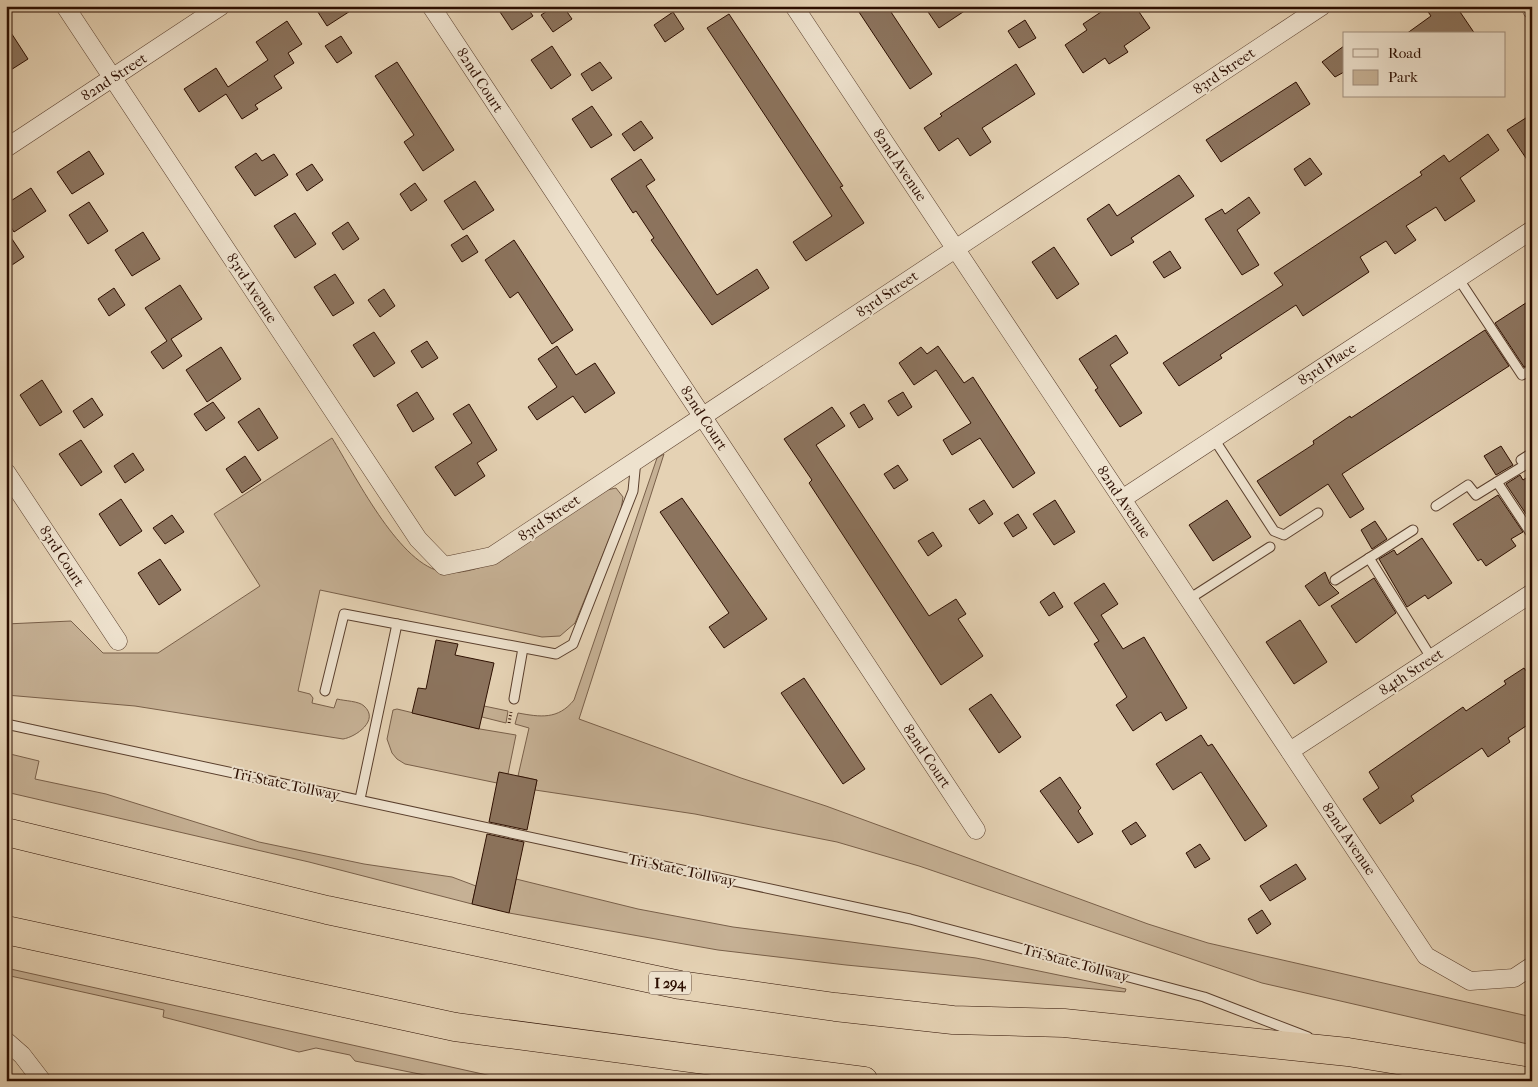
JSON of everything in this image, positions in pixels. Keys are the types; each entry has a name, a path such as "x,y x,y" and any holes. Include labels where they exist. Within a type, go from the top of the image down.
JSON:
{"highway":[{"name":"Tri-State Tollway","path":"6,832 327,910 680,985 834,1007 953,1020 1064,1024 1348,1052 1526,1081"},
{"path":"6,930 455,1026 864,1081"}],"street":[{"name":"83rd Avenue","path":"65,6 418,539 444,566"},
{"name":"82nd Street","path":"6,148 222,6"},
{"name":"82nd Court","path":"431,6 976,830"},
{"name":"82nd Avenue","path":"794,6 1426,956 1470,981 1514,978 1530,969"},
{"name":"83rd Street","path":"444,566 492,556 1322,6"},
{"path":"1530,6 1532,10"},
{"name":"83rd Place","path":"1122,498 1532,230"},
{"name":"83rd Court","path":"6,472 118,641"},
{"name":"84th Street","path":"1290,751 1532,593"},
{"path":"6,1041 22,1055 42,1081"}],"lane":[{"path":"1458,278 1522,375 1532,369"},
{"path":"1214,438 1274,531 1284,535 1318,513"},
{"path":"1436,506 1468,485 1476,496 1524,465 1521,460 1532,453"},
{"path":"325,691 344,614 556,654 573,644 633,491 636,460"},
{"path":"1497,482 1532,535"},
{"path":"1335,580 1413,530"},
{"path":"1189,599 1270,547"},
{"path":"1369,558 1432,658"},
{"path":"360,799 397,624"},
{"path":"514,699 523,648"},
{"name":"Tri-State Tollway","path":"6,724 910,919 1204,997 1348,1052"}],"green space":[{"path":"332,438 378,514 393,534 423,564 439,571 454,573 468,571 496,562 607,490 616,488 623,497 621,510 575,623 560,636 542,637 320,590 298,691 310,694 313,698 312,703 334,708 337,699 355,702 364,706 368,711 368,722 360,731 343,739 135,706 6,695 6,624 71,621 103,653 158,653 260,586 214,514"},
{"path":"664,454 579,719 741,778 826,806 1148,924 1208,943 1532,1017 1532,1045 1262,983 919,866 837,842 695,814 535,790 537,780 518,776 529,728 515,724 518,713 548,716 562,711 574,700 657,458"},
{"path":"484,706 508,711 506,723 482,717"},
{"path":"397,709 480,729 516,735 508,774 497,783 405,764 392,753 387,739 393,710"},
{"path":"6,753 39,761 35,779 106,794 259,842 364,864 452,877 476,886 472,904 309,862 6,792"},
{"path":"516,879 638,909 733,927 976,958 1126,989 1125,992 846,965 718,950 509,913"},
{"path":"6,968 514,1081 477,1081 456,1076 454,1081 355,1061 350,1055 316,1048 299,1052 163,1017 164,1010 6,975"}],"building":[{"path":"314,6 358,6 327,26"},
{"path":"496,6 526,6 533,16 512,30"},
{"path":"555,6 563,6 572,19 553,32 541,15"},
{"path":"855,6 887,6 932,74 910,89"},
{"path":"924,6 972,6 939,28"},
{"path":"1110,6 1135,6 1150,28 1124,46 1128,52 1109,64 1105,58 1083,73 1065,45 1087,30 1083,24"},
{"path":"1424,6 1456,6 1474,32 1409,32 1431,16"},
{"path":"673,12 684,29 665,42 654,25"},
{"path":"729,14 843,186 840,187 864,223 806,261 793,242 832,216 707,28"},
{"path":"1025,20 1036,38 1019,48 1008,31"},
{"path":"287,21 302,44 288,53 294,63 274,76 282,88 255,105 258,109 242,119 226,94 199,112 184,89 216,68 228,87 268,60 256,42"},
{"path":"6,25 28,59 6,73"},
{"path":"341,36 352,53 337,63 325,46"},
{"path":"552,46 571,75 551,89 531,60"},
{"path":"1343,47 1343,73 1335,77 1322,62"},
{"path":"397,62 454,150 423,171 404,142 414,135 375,76"},
{"path":"600,62 612,78 592,91 581,74"},
{"path":"1016,64 1035,94 982,128 991,142 970,156 958,138 939,151 924,128 942,116 940,114"},
{"path":"1296,82 1310,104 1221,162 1206,140"},
{"path":"592,106 612,135 591,148 572,119"},
{"path":"1532,114 1532,167 1507,130"},
{"path":"641,121 653,138 634,151 622,134"},
{"path":"1488,134 1499,150 1460,178 1475,201 1445,221 1436,207 1406,226 1416,240 1395,254 1386,241 1360,257 1369,272 1303,316 1296,305 1220,355 1222,358 1179,386 1163,363 1283,285 1274,273 1422,175 1420,172 1444,155 1449,162"},
{"path":"89,151 104,174 72,194 57,172"},
{"path":"256,153 262,161 274,154 288,175 255,196 235,167"},
{"path":"1310,158 1322,174 1305,186 1294,169"},
{"path":"641,159 655,180 646,186 717,295 757,269 769,288 712,325 651,240 654,238 636,211 633,213 611,179"},
{"path":"312,164 323,180 307,191 296,174"},
{"path":"1179,175 1194,196 1131,238 1134,242 1111,256 1087,219 1109,204 1117,216"},
{"path":"475,181 494,210 463,230 444,201"},
{"path":"415,183 427,200 411,211 400,194"},
{"path":"31,188 46,211 14,232 6,219 6,204"},
{"path":"1249,197 1260,213 1237,230 1259,265 1242,275 1205,219 1222,209 1225,214"},
{"path":"89,202 108,231 88,244 69,215"},
{"path":"295,213 316,244 295,258 274,226"},
{"path":"348,222 359,239 343,250 332,233"},
{"path":"6,230 24,257 6,269"},
{"path":"143,232 160,259 132,276 115,250"},
{"path":"467,235 478,252 462,262 451,245"},
{"path":"514,240 573,330 552,344 518,292 510,298 485,260"},
{"path":"1054,247 1079,284 1057,299 1032,262"},
{"path":"1170,251 1181,268 1164,278 1153,262"},
{"path":"335,274 354,303 333,316 314,287"},
{"path":"180,285 202,319 171,339 182,356 163,369 151,352 167,341 145,308"},
{"path":"114,288 125,305 109,316 98,299"},
{"path":"384,289 395,306 380,317 368,300"},
{"path":"1532,299 1532,363 1524,367 1495,323"},
{"path":"1485,330 1509,366 1342,474 1364,509 1350,518 1328,484 1280,516 1257,481 1314,444 1313,441 1350,416 1351,418"},
{"path":"374,332 395,363 374,377 353,345"},
{"path":"1116,335 1128,353 1110,365 1142,413 1120,427 1095,390 1098,388 1079,359"},
{"path":"427,341 438,358 422,368 411,351"},
{"path":"557,346 576,375 595,363 615,393 585,413 573,396 537,420 528,407 557,387 538,359"},
{"path":"938,346 964,383 973,377 1035,473 1013,488 980,438 952,455 943,440 971,423 936,370 914,385 899,363 921,347 927,354"},
{"path":"221,347 241,379 207,402 186,370"},
{"path":"42,380 62,412 40,426 20,395"},
{"path":"417,392 434,419 413,432 397,405"},
{"path":"903,392 912,407 898,416 888,401"},
{"path":"92,398 103,415 84,428 73,411"},
{"path":"213,402 225,418 206,431 194,414"},
{"path":"469,404 497,450 477,463 485,476 455,496 435,467 472,443 453,414"},
{"path":"864,404 873,419 859,428 850,413"},
{"path":"832,407 845,426 816,445 929,616 956,599 966,614 958,619 983,656 941,685 809,483 812,480 784,439"},
{"path":"259,408 278,438 258,451 238,422"},
{"path":"81,440 102,472 81,486 59,454"},
{"path":"1501,446 1513,465 1496,475 1484,456"},
{"path":"133,453 144,470 125,483 114,466"},
{"path":"245,456 261,480 242,493 226,469"},
{"path":"898,465 908,480 894,489 884,474"},
{"path":"1532,474 1532,523 1506,484 1520,475 1523,480"},
{"path":"1498,495 1523,532 1511,539 1516,546 1486,566 1481,559 1478,561 1453,524"},
{"path":"682,498 767,619 724,648 709,627 729,613 660,512"},
{"path":"121,499 142,531 120,546 99,514"},
{"path":"984,500 993,514 979,524 969,509"},
{"path":"1055,500 1075,532 1054,545 1033,514"},
{"path":"1227,500 1251,537 1213,561 1189,525"},
{"path":"1018,514 1027,528 1013,537 1004,523"},
{"path":"172,515 184,532 165,544 153,528"},
{"path":"1375,521 1387,539 1372,549 1361,530"},
{"path":"933,532 942,546 928,556 918,541"},
{"path":"1422,538 1452,583 1428,599 1425,595 1407,607 1379,559 1394,550 1397,555"},
{"path":"160,559 181,590 159,605 138,573"},
{"path":"1325,572 1330,584 1339,593 1319,606 1305,586"},
{"path":"1374,578 1396,613 1356,643 1331,606"},
{"path":"1104,583 1118,604 1101,615 1123,649 1144,637 1187,708 1166,721 1161,712 1133,731 1116,705 1127,697 1094,644 1099,641 1074,603"},
{"path":"1054,592 1063,607 1049,616 1040,602"},
{"path":"1300,620 1327,662 1294,684 1266,642"},
{"path":"436,640 458,644 455,655 494,663 479,729 412,713 418,688 426,689"},
{"path":"1524,668 1532,679 1532,722 1508,738 1510,742 1488,757 1482,748 1411,796 1414,801 1380,824 1363,799 1379,788 1369,772 1463,707 1466,711 1506,684 1504,681"},
{"path":"804,678 865,769 843,784 781,693"},
{"path":"991,694 1021,737 999,753 969,709"},
{"path":"1201,735 1208,746 1212,744 1267,826 1245,841 1201,772 1173,790 1156,764"},
{"path":"499,772 537,780 527,830 489,822"},
{"path":"1060,777 1081,808 1078,811 1093,834 1078,843 1040,791"},
{"path":"1136,822 1146,836 1131,845 1122,831"},
{"path":"487,834 524,842 509,913 472,904"},
{"path":"1200,844 1210,859 1195,868 1186,853"},
{"path":"1296,864 1306,879 1270,901 1260,886"},
{"path":"1262,910 1271,924 1257,934 1248,919"}]}
